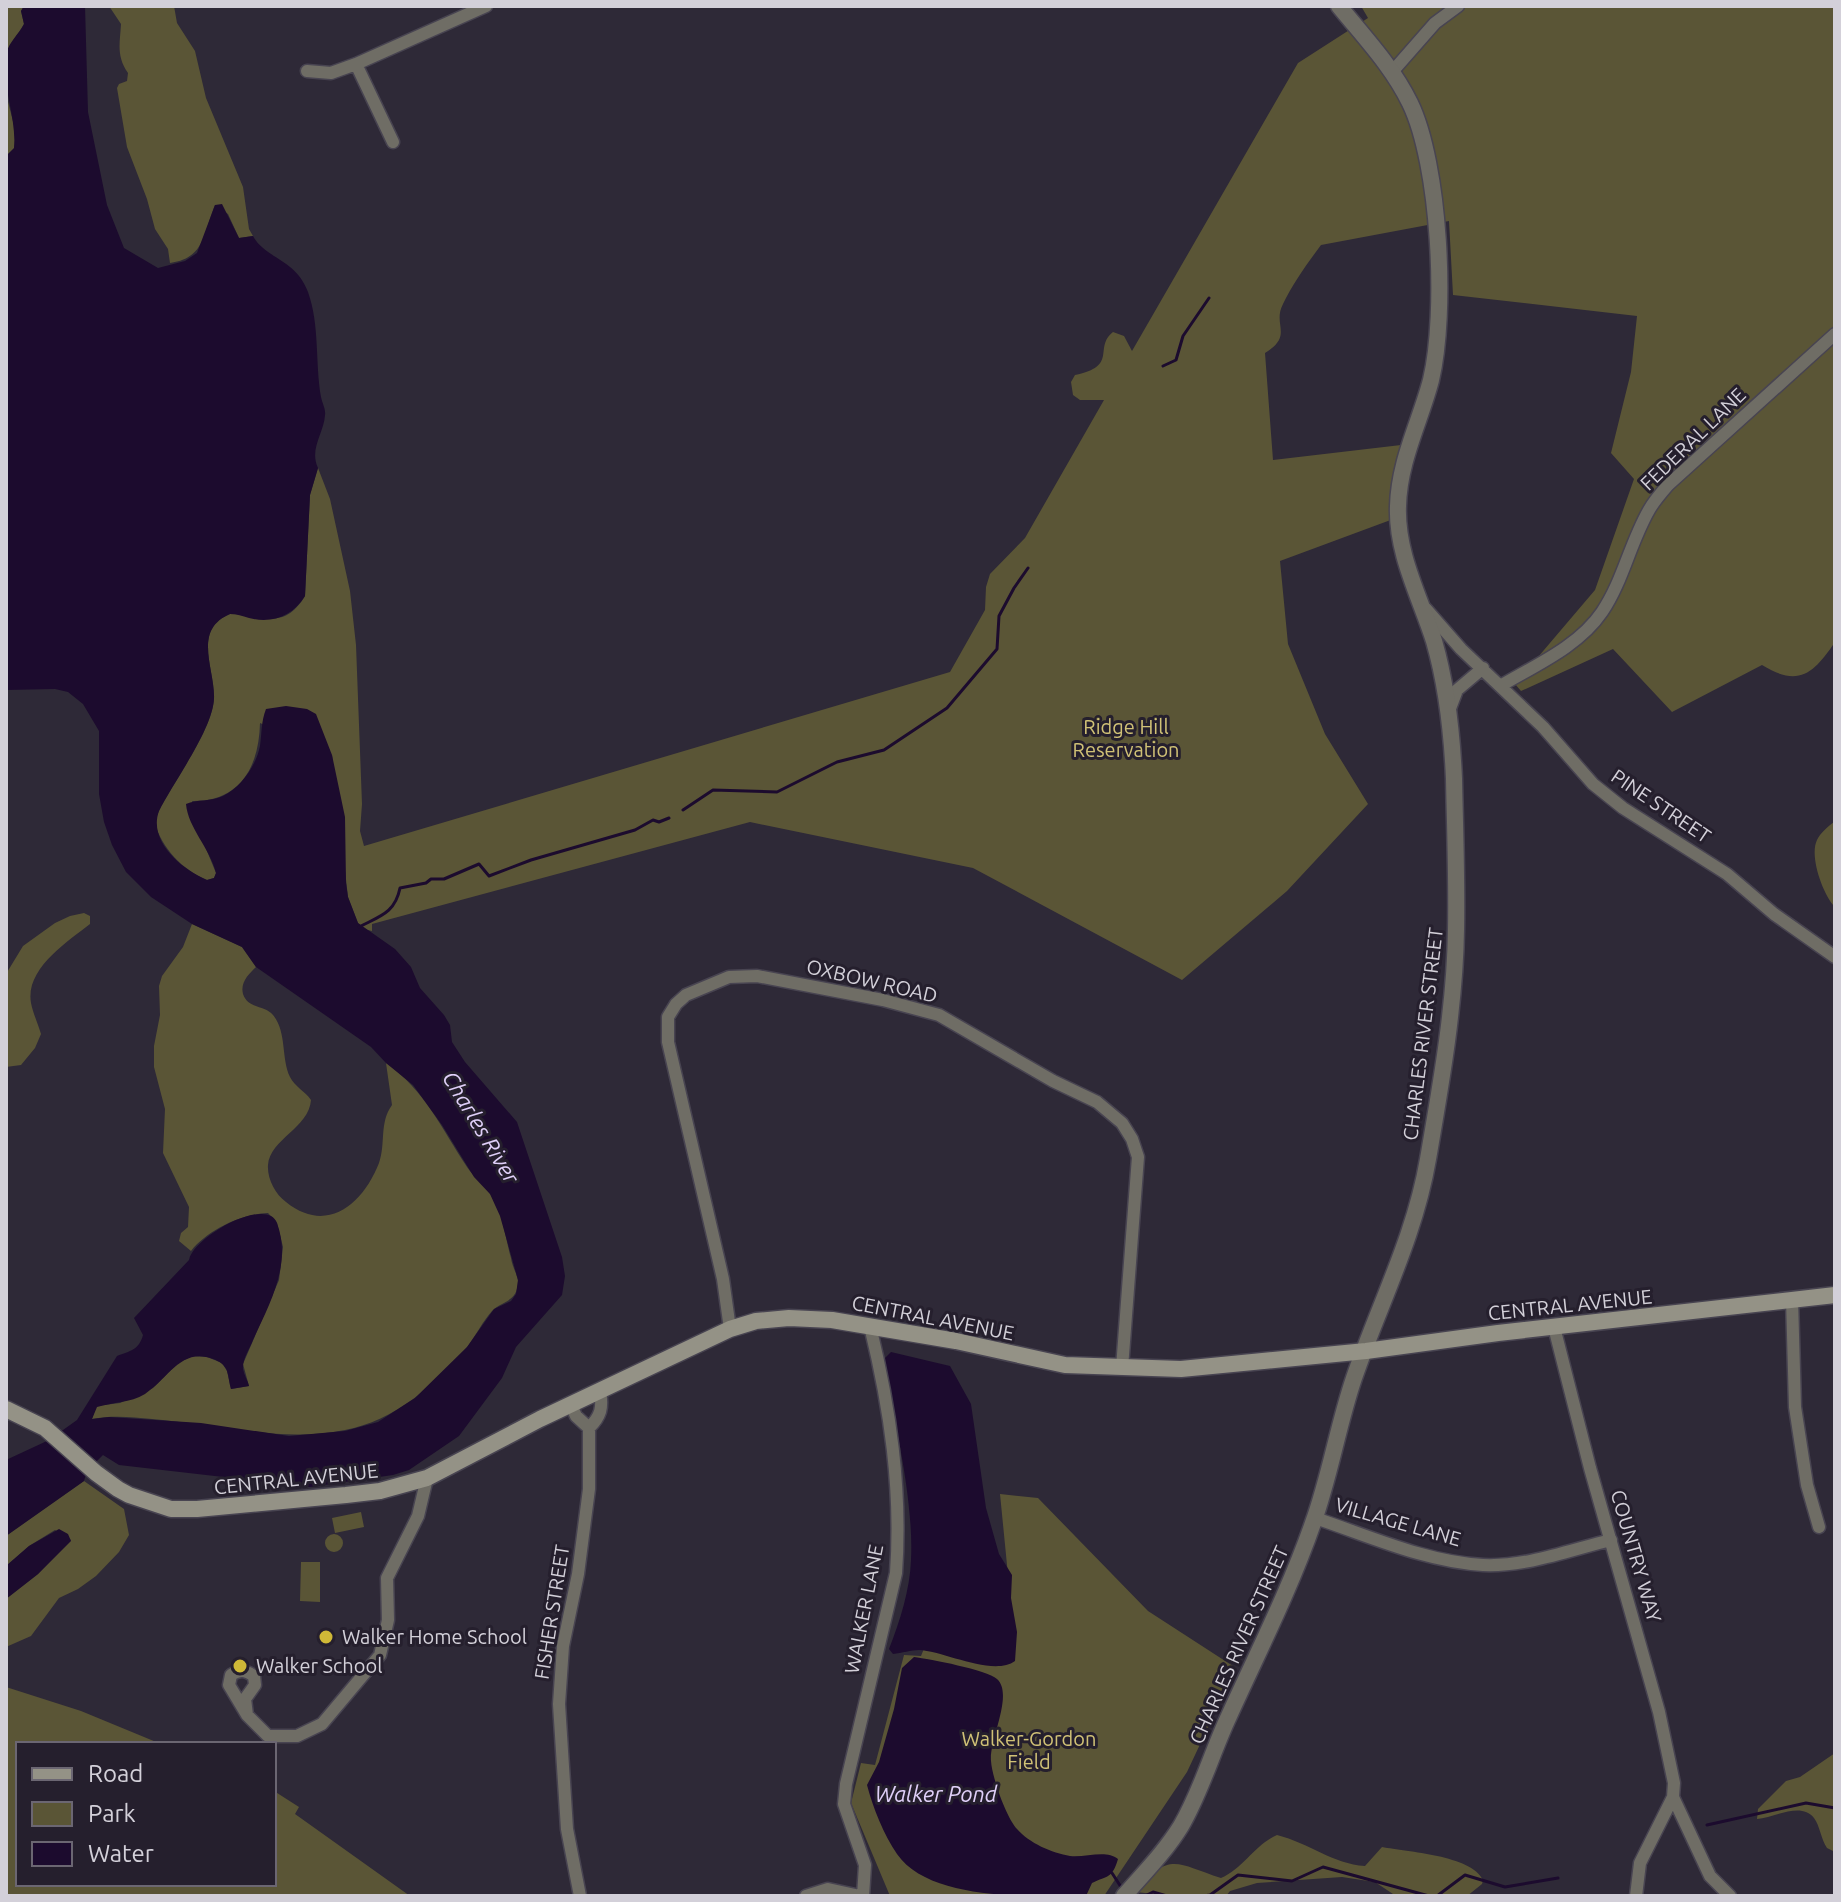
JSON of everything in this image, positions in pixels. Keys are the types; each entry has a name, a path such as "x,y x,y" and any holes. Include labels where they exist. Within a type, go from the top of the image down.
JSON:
{"main road":[{"name":"CENTRAL AVENUE","path":"6,1409 53,1434 96,1473 129,1495 171,1509 184,1509 380,1491 427,1478 600,1390 730,1329 756,1321 789,1318 832,1320 956,1341 1065,1365 1181,1369 1366,1351 1835,1295"}],"street":[{"path":"307,71 331,73 356,64 486,6"},
{"name":"CHARLES RIVER STREET","path":"1124,1896 1163,1852 1183,1822 1273,1621 1315,1518 1355,1374 1417,1207 1427,1167 1446,1043 1456,932 1454,780 1449,712 1435,643 1406,563 1397,509 1405,458 1431,380 1435,355 1438,271 1434,187 1423,138 1411,104 1392,72 1339,6"},
{"path":"1392,72 1435,23 1458,6"},
{"path":"356,64 393,142"},
{"name":"FEDERAL LANE","path":"1502,685 1576,640 1602,612 1649,509 1668,485 1835,334"},
{"name":"PINE STREET","path":"1421,602 1441,628 1548,732 1593,784 1623,808 1727,874 1782,921 1835,957"},
{"path":"1449,712 1457,690 1483,668"},
{"name":"OXBOW ROAD","path":"730,1329 723,1279 668,1042 668,1017 686,995 729,977 757,976 883,1000 939,1015 1053,1081 1097,1102 1122,1123 1138,1157 1122,1368"},
{"path":"1792,1299 1795,1407 1807,1485 1819,1527"},
{"name":"WALKER LANE","path":"861,1896 865,1865 844,1804 848,1772 896,1573 898,1539 898,1496 891,1436 882,1375 870,1326"},
{"name":"COUNTRY WAY","path":"1554,1327 1659,1712 1674,1783 1673,1797 1710,1876 1730,1896"},
{"name":"FISHER STREET","path":"580,1896 567,1829 559,1704 563,1646 578,1574 589,1489 589,1428 599,1418 602,1405 600,1390"},
{"path":"571,1405 576,1416 589,1428"},
{"path":"247,1715 268,1736 297,1736 322,1724 380,1655 388,1620 387,1578 418,1516 427,1478"},
{"name":"VILLAGE LANE","path":"1315,1518 1420,1553 1484,1565 1545,1557 1611,1540"},
{"path":"1636,1896 1640,1863 1673,1797"},
{"path":"806,1896 828,1889 861,1896"}],"green space":[{"path":"6,6 24,6 21,11 24,24 6,53"},
{"path":"109,6 174,6 177,23 195,51 206,98 243,187 249,229 253,236 239,238 228,214 215,205 205,235 196,250 190,256 170,263 168,249 155,229 127,147 117,88 127,81 128,73 120,55 121,24"},
{"name":"Ridge Hill Reservation","path":"1361,6 1835,6 1835,642 1812,669 1796,676 1775,672 1762,665 1672,712 1613,649 1521,691 1515,684 1595,590 1634,479 1611,453 1631,372 1637,316 1453,295 1449,221 1321,245 1287,296 1280,311 1281,335 1274,347 1265,353 1273,460 1401,445 1396,518 1280,561 1288,644 1325,734 1368,804 1287,891 1182,980 973,868 750,822 372,924 372,931 364,929 358,923 348,897 332,755 260,723 256,754 244,779 223,795 192,801 202,839 216,873 214,878 207,880 181,864 162,841 154,822 212,711 214,698 208,651 212,630 218,621 230,614 280,618 297,607 305,596 310,495 318,468 330,499 350,591 356,645 362,804 360,831 364,846 950,672 985,610 990,574 1025,538 1104,400 1080,400 1073,395 1071,382 1075,375 1097,367 1107,338 1113,332 1124,336 1132,351 1298,63 1368,18"},
{"path":"6,94 16,133 14,149 6,156"},
{"path":"1835,821 1835,907 1822,885 1815,847 1818,837"},
{"path":"84,913 90,916 90,924 60,948 34,979 31,1003 41,1034 35,1048 21,1065 6,1067 6,974 23,946 55,923"},
{"path":"192,924 242,947 256,967 244,982 242,990 245,999 273,1015 282,1037 290,1077 311,1100 304,1118 270,1156 270,1180 282,1199 301,1211 316,1216 329,1215 342,1210 363,1191 379,1163 385,1119 392,1105 386,1063 422,1097 467,1167 491,1195 501,1217 518,1281 515,1293 492,1311 468,1346 443,1374 413,1399 363,1425 321,1433 273,1434 176,1421 114,1417 92,1419 96,1406 120,1403 153,1388 178,1363 192,1356 207,1357 222,1363 231,1389 249,1386 243,1364 279,1280 283,1247 277,1223 268,1213 247,1216 226,1224 206,1236 191,1251 179,1241 181,1233 188,1227 189,1207 163,1153 165,1109 154,1067 154,1046 160,1015 159,986 162,976 183,947"},
{"path":"84,1481 124,1509 129,1535 119,1552 96,1576 59,1598 31,1636 6,1647 6,1599 38,1574 71,1540 55,1530 29,1546 6,1566 6,1536"},
{"name":"Walker-Gordon Field","path":"1000,1494 1038,1498 1148,1611 1236,1668 1187,1772 1104,1896 890,1896 851,1803 861,1763 875,1765 904,1655 921,1656 964,1550 1008,1575"},
{"path":"361,1512 364,1527 335,1533 332,1518"},
{"path":"330,1534 338,1534 343,1543 341,1550 330,1552 325,1547 325,1539"},
{"path":"301,1562 320,1562 320,1602 300,1601"},
{"path":"6,1687 81,1711 156,1742 16,1742 16,1886 276,1886 276,1792 299,1807 295,1814 410,1896 6,1896"},
{"path":"1835,1753 1835,1852 1827,1848 1816,1821 1809,1813 1795,1811 1757,1819 1758,1809 1786,1781 1800,1777"},
{"path":"1277,1835 1342,1861 1365,1866 1382,1847 1437,1856 1466,1865 1483,1880 1467,1896 1396,1896 1375,1882 1342,1877 1257,1883 1230,1891 1226,1896 1136,1892 1166,1865 1183,1865 1221,1878"}],"water":[{"name":"Charles River","path":"24,6 85,6 88,112 107,205 124,248 158,268 185,261 197,253 215,205 222,204 239,238 253,236 296,272 312,305 319,384 325,413 315,454 318,468 310,495 305,596 294,609 281,617 258,620 230,614 218,621 212,630 208,651 214,698 212,711 200,739 159,811 158,833 162,843 187,869 207,880 214,878 213,864 191,821 186,804 218,798 242,781 258,754 266,709 286,706 307,709 316,714 332,755 345,817 346,883 358,923 395,949 411,967 420,988 450,1025 452,1042 465,1062 517,1122 562,1257 565,1276 562,1295 516,1347 502,1378 459,1436 409,1470 310,1487 119,1465 103,1455 87,1471 84,1481 6,1536 6,1460 49,1440 77,1420 117,1356 139,1344 143,1335 134,1318 189,1260 203,1240 231,1222 260,1214 271,1216 277,1223 281,1238 277,1283 244,1362 243,1369 249,1386 231,1389 222,1364 202,1356 192,1357 176,1366 145,1394 97,1407 92,1419 109,1417 201,1423 289,1436 345,1431 378,1422 415,1398 467,1347 494,1309 511,1301 516,1294 518,1280 500,1216 490,1194 474,1177 413,1085 371,1047 256,967 242,947 192,924 151,897 126,872 104,822 99,794 99,731 83,704 68,692 55,689 6,690 6,156 14,148 14,136 5,64 8,48 24,24 21,11"},
{"path":"891,1352 950,1366 971,1404 986,1508 999,1554 1012,1575 1011,1598 1017,1632 1015,1661 1006,1665 982,1665 919,1650 893,1654 889,1649 904,1605 911,1560 906,1485 883,1360"},
{"path":"59,1529 68,1534 71,1541 38,1574 6,1599 6,1566 29,1546"},
{"name":"Walker Pond","path":"914,1657 945,1662 997,1679 1003,1695 991,1761 1008,1816 1017,1829 1041,1847 1070,1856 1095,1854 1118,1859 1111,1873 1092,1883 1086,1896 1012,1895 958,1888 933,1881 912,1870 897,1854 879,1821 867,1785 879,1762 902,1668"}],"waterway":[{"path":"1163,366 1176,360 1183,336 1209,298"},
{"path":"683,810 713,790 777,792 837,762 884,750 947,708 997,649 999,616 1028,568"},
{"path":"359,927 390,908 400,888 426,883 431,879 444,879 479,864 489,876 531,860 635,830 653,820 659,822 669,818"},
{"path":"1707,1825 1806,1803 1835,1808"},
{"path":"1203,1896 1210,1895 1238,1875 1292,1881 1323,1867 1429,1896"},
{"path":"1112,1873 1121,1887"},
{"path":"1437,1896 1465,1875 1505,1887 1558,1878"},
{"path":"1145,1896 1153,1892 1167,1896"}],"place":[{"name":"Walker Home School","path":"326,1637"},
{"name":"Walker School","path":"240,1666"}]}
